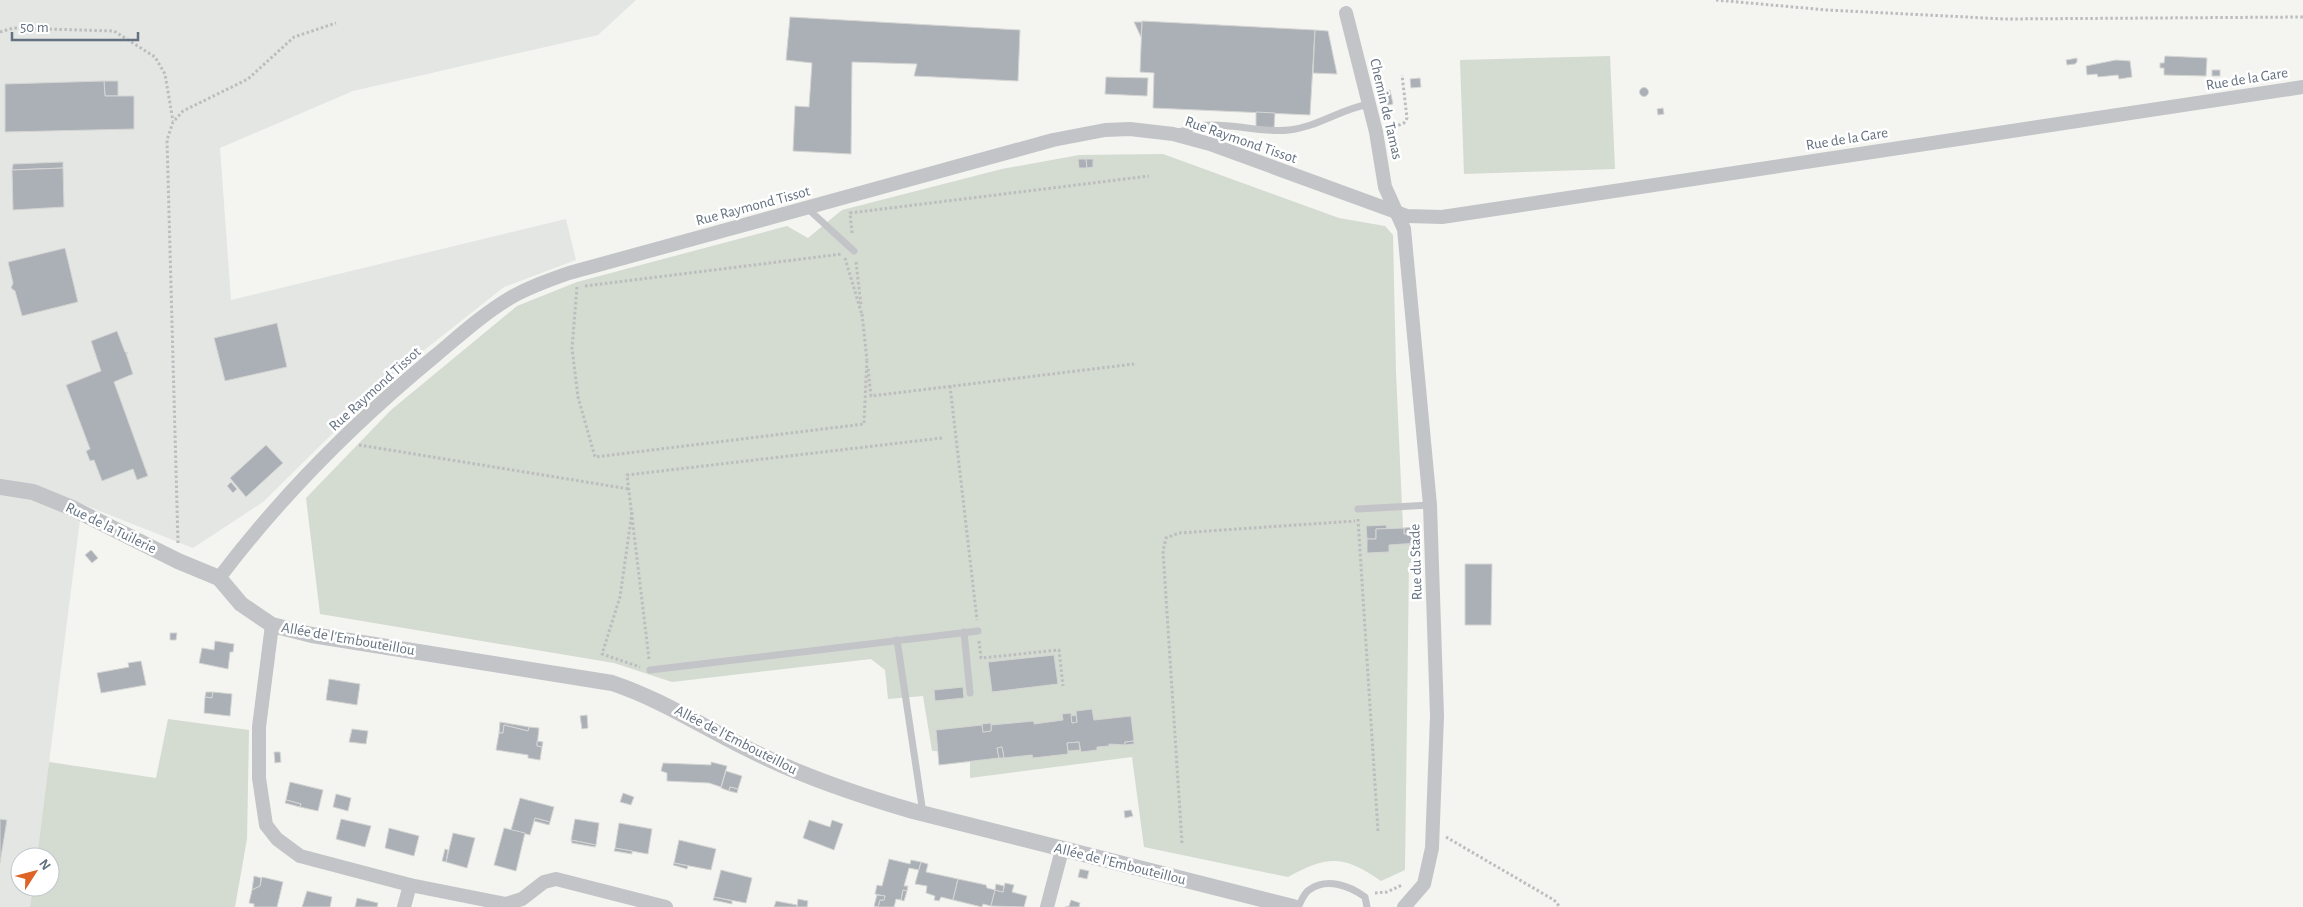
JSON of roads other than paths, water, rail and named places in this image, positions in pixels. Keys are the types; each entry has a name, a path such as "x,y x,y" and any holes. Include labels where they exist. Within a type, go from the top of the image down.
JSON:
{"street":[{"name":"Chemin de Tamas","path":"1346,13 1376,132 1385,187 1396,211"},
{"name":"Rue de la Gare","path":"1396,211 1407,216 1442,217 2303,87"},
{"name":"Rue Raymond Tissot","path":"219,578 270,514 351,431 408,378 482,318 510,298 541,283 569,273 1053,140 1105,130 1130,129 1173,134 1210,144 1368,203 1396,211"},
{"name":"Rue du Stade","path":"1396,211 1404,229 1430,504 1437,716 1432,848 1424,884 1404,907"},
{"name":"Rue de la Tuilerie","path":"0,487 20,489 47,496 178,561 219,578"},
{"name":"Allée de l'Embouteillou","path":"219,578 241,604 272,625 312,635 612,683 645,694 754,752 807,776 864,796 922,814 1260,902 1293,907"},
{"path":"272,625 259,727 259,778 266,825 277,839 300,856 410,885 506,904 522,899 544,882 556,879 666,907"},
{"path":"1047,907 1062,850"},
{"path":"404,907 410,885"}],"lane":[{"path":"1173,134 1209,125 1265,131 1289,130 1301,128 1369,104"},
{"path":"807,208 854,251"},
{"path":"1358,508 1430,504"},
{"path":"650,670 978,631"},
{"path":"964,632 970,693"},
{"path":"897,640 922,814"},
{"path":"1298,907 1308,890 1334,884 1351,887 1365,897 1367,907"}]}
